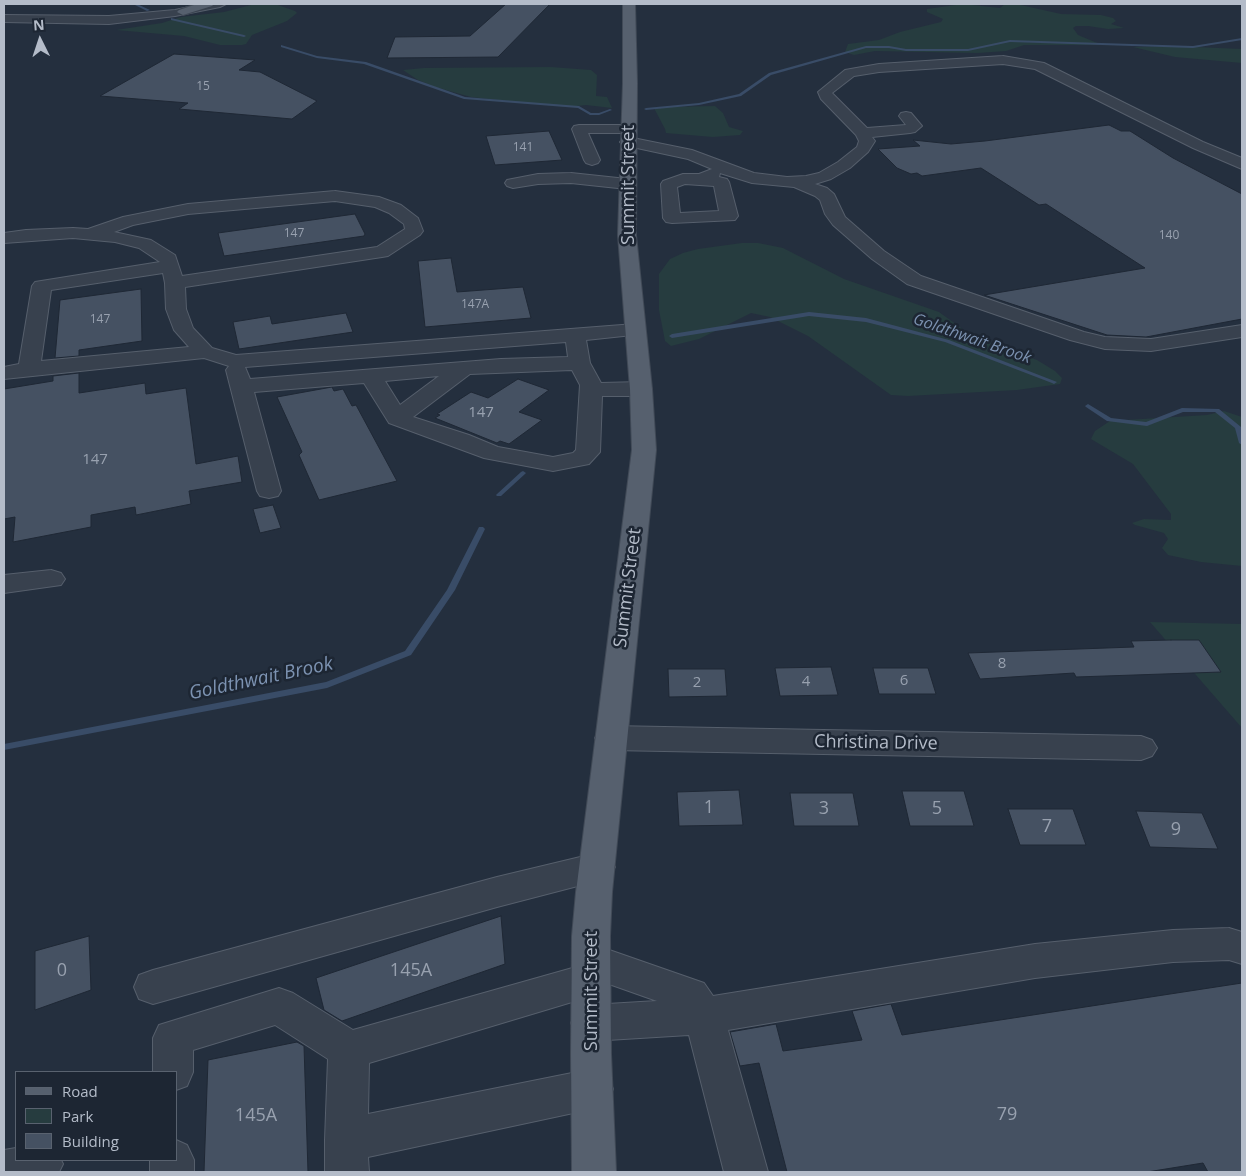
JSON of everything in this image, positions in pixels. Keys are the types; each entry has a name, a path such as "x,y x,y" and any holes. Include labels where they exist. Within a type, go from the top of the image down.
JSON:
{"main road":[{"path":"183,12 208,4"},
{"name":"Summit Street","path":"594,1172 592,936 597,867 643,466 641,389 626,235 630,84 627,6"}],"street":[{"path":"4,19 110,20 183,12 220,4"},
{"path":"592,160 580,128 628,153 717,166 770,181 796,182 825,176 844,165 863,149 867,141 863,133 826,96 826,92 850,73 862,69 1003,60 1039,66 1198,146 1242,164"},
{"path":"863,133 910,129 915,126 906,116"},
{"path":"513,183 538,179 571,178 628,153"},
{"path":"702,179 717,166"},
{"path":"796,182 828,198 839,221 878,255 914,280 1077,336 1105,343 1151,345 1242,331"},
{"path":"29,369 42,286 382,252 414,231 412,222 387,205 379,202 335,196 188,209 129,221 87,234"},
{"path":"4,238 26,235 87,234 115,237 146,244 168,258 173,274 176,309 184,330 205,352"},
{"path":"4,373 205,352 235,361 635,330"},
{"path":"370,375 397,418 415,426 461,440 492,453 553,464 581,459 588,452 591,384 579,362 575,335"},
{"path":"462,344 464,368"},
{"path":"235,361 269,491"},
{"path":"241,386 464,368 579,362"},
{"path":"397,418 464,368"},
{"path":"591,390 641,389"},
{"path":"4,584 51,579"},
{"name":"Christina Drive","path":"611,738 1141,748"},
{"path":"153,987 497,892 597,867"},
{"path":"592,1023 704,1016 1035,961 1173,946 1229,944 1242,948"},
{"path":"349,1050 592,970 690,995 704,1016 746,1172"},
{"path":"173,1071 174,1038 279,1006 349,1050"},
{"path":"349,1050 346,1156 592,1089"}],"green space":[{"path":"255,4 275,4 297,13 287,21 252,35 246,44 242,45 220,45 184,36 116,30 162,23 181,17 224,12"},
{"path":"963,4 1000,8 1005,4 1016,4 1061,14 1101,15 1113,18 1116,21 1111,24 1124,28 1108,29 1076,26 1073,28 1078,35 1102,45 1024,45 1006,51 978,53 875,51 854,55 845,52 848,44 879,40 900,32 941,22 943,19 927,12 927,9"},
{"path":"1172,46 1242,49 1242,63 1175,57 1133,47"},
{"path":"551,67 591,70 597,75 596,96 607,97 612,108 586,105 568,107 471,97 435,87 418,80 403,70 424,68"},
{"path":"715,106 723,113 729,127 743,131 740,135 713,137 666,133 655,110 655,108 667,107"},
{"path":"742,243 758,243 783,248 844,279 939,312 975,338 1037,360 1055,371 1062,378 1060,384 1017,390 908,396 891,395 808,336 770,317 751,313 699,339 671,346 665,341 659,310 659,274 670,259 683,253"},
{"path":"1224,411 1242,417 1242,566 1201,562 1168,555 1162,548 1168,539 1164,533 1132,523 1144,519 1171,520 1171,514 1133,464 1091,439 1095,431 1110,421 1207,415"},
{"path":"1150,622 1242,624 1242,728"}],"building":[{"path":"506,4 550,4 498,57 387,58 395,37 470,36"},
{"path":"174,54 255,60 239,70 260,72 317,101 292,119 179,109 188,103 100,96"},
{"path":"1109,125 1121,131 1130,131 1173,158 1242,194 1242,319 1146,337 1107,335 984,295 1145,268 1046,204 1039,205 981,168 922,176 917,173 911,174 897,168 878,149 920,146 913,140 951,144"},
{"path":"549,131 562,160 495,165 486,136"},
{"path":"355,214 365,234 364,236 224,256 218,233"},
{"path":"451,258 457,292 523,287 531,318 425,327 418,261"},
{"path":"141,289 142,341 79,350 79,356 55,358 60,300"},
{"path":"346,313 353,332 239,349 233,322 270,316 272,324"},
{"path":"79,373 79,393 145,383 146,394 186,388 196,464 238,456 242,482 189,491 191,504 136,515 135,507 91,515 91,527 13,542 15,517 4,519 4,389 53,381 53,376"},
{"path":"518,379 549,390 519,412 542,420 509,444 500,441 497,443 435,418 440,415 437,414 471,392 488,398"},
{"path":"332,387 334,391 343,389 352,406 356,405 397,481 319,500 299,455 302,452 277,397"},
{"path":"273,505 281,528 260,533 253,509"},
{"path":"1199,640 1221,672 1076,677 1074,673 980,679 968,653 1134,647 1131,641"},
{"path":"831,667 838,695 780,696 775,668"},
{"path":"873,668 928,668 936,694 879,694"},
{"path":"668,669 725,669 727,696 669,697"},
{"path":"739,790 743,825 679,826 677,792"},
{"path":"902,791 964,791 974,826 910,826"},
{"path":"790,793 853,793 859,826 794,826"},
{"path":"1008,809 1073,809 1086,845 1020,845"},
{"path":"1136,811 1202,813 1218,849 1150,847"},
{"path":"501,916 505,964 342,1021 324,1010 316,978"},
{"path":"89,936 91,990 35,1010 35,951"},
{"path":"1242,983 1242,1172 1208,1172 1203,1163 1147,1172 787,1172 759,1063 740,1066 730,1032 776,1024 783,1051 862,1040 852,1011 891,1004 902,1035"},
{"path":"297,1042 304,1046 308,1172 204,1172 208,1060"}],"waterway":[{"path":"135,4 148,10"},
{"path":"172,19 244,36"},
{"path":"646,109 699,104 740,95 770,74 866,47 889,47 906,50 968,50 1010,41 1193,47 1242,39"},
{"path":"282,46 317,57 365,63 464,98 579,107 590,114 599,114 610,110"},
{"name":"Goldthwait Brook","path":"672,336 809,314 866,320 947,341 1054,382"},
{"name":"Goldthwait Brook","path":"1088,406 1109,420 1147,424 1182,410 1217,410 1238,427 1242,443"},
{"name":"Goldthwait Brook","path":"499,495 523,473"},
{"name":"Goldthwait Brook","path":"4,747 327,685 408,653 451,590 481,529"}]}
